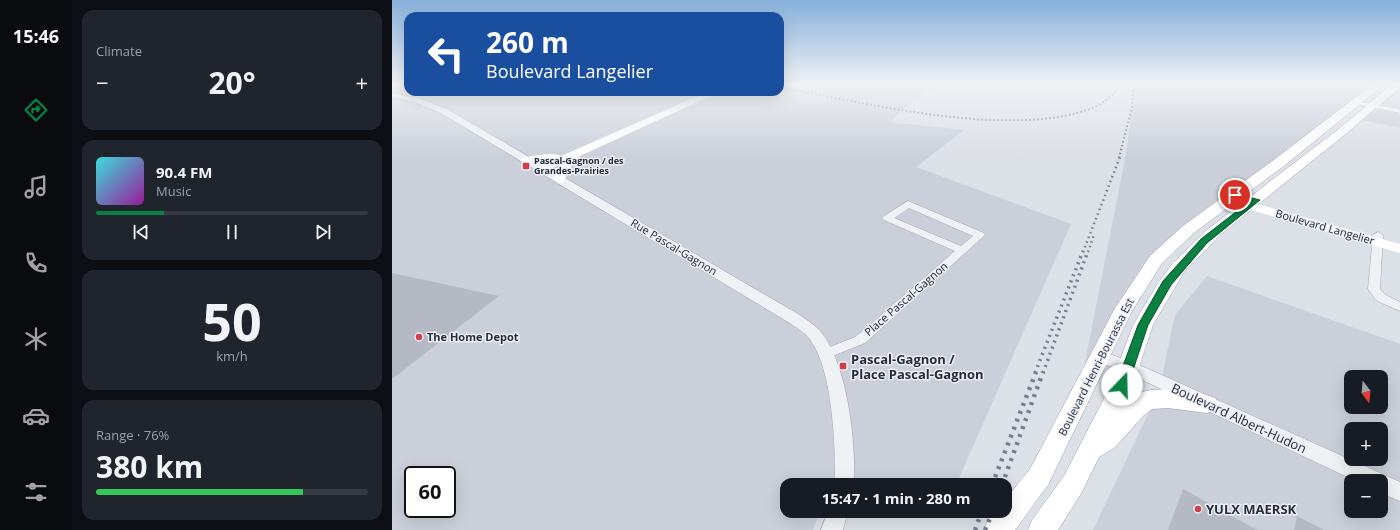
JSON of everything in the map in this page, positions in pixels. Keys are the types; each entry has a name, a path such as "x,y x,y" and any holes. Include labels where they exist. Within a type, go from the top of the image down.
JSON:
{"main road":[{"path":"541,169 677,109"},
{"name":"Boulevard Henri-Bourassa Est","path":"1042,530 1073,484 1129,367 1143,325 1167,283 1201,244 1242,201 1350,109"},
{"name":"Boulevard Henri-Bourassa Est","path":"998,530 1043,471 1123,310 1136,288 1156,260 1185,233 1242,201 1368,109"},
{"path":"526,160 552,157 586,149"},
{"path":"559,179 567,163 586,149"},
{"name":"Boulevard Langelier","path":"1242,201 1377,239 1400,249"},
{"name":"Boulevard Langelier","path":"1377,239 1400,241"},
{"path":"1090,450 1106,441 1135,409 1147,400 1168,399 1207,404"}],"street":[{"name":"Rue Pascal-Gagnon","path":"438,109 793,318 816,337 831,366 843,438 844,478"},
{"path":"1387,109 1400,111"},
{"name":"Place Pascal-Gagnon","path":"825,354 860,340 980,235 908,204 887,218 962,250"},
{"path":"1377,239 1374,289 1376,294 1382,299 1400,307"},
{"name":"Boulevard Albert-Hudon","path":"1101,356 1129,367 1361,474"},
{"path":"1388,486 1400,492"},
{"path":"832,530 836,518"}],"shaded area":[{"path":"392,109 903,109 890,122 964,130 916,167 1071,224 959,478 780,478 780,518 817,518 813,530 392,530"},
{"path":"1131,109 1347,109 1180,236 1150,269 1076,408 1127,149"},
{"path":"1370,109 1400,109 1400,128 1357,119"},
{"path":"1207,276 1400,344 1400,530 1093,530 1159,391 1175,315"}],"building":[{"name":"The Home Depot","path":"392,273 499,296 392,379"},
{"name":"YULX MAERSK","path":"1183,489 1257,530 1168,530"},
{"name":"YULX MAERSK","path":"1297,516 1324,530 1294,530"}],"railway":[{"path":"894,109 940,116 984,120 1026,120 1064,116 1088,109"},
{"path":"1119,158 1132,109"},
{"path":"1083,252 1120,157"},
{"path":"1088,252 1094,235"},
{"path":"1035,373 1083,251"},
{"path":"1043,373 1088,251"},
{"path":"995,478 1036,372"},
{"path":"1005,478 1043,372"},
{"path":"975,530 979,518"},
{"path":"985,530 990,518"}],"place":[{"name":"Pascal-Gagnon / des Grandes-Prairies","path":"526,166"},
{"name":"The Home Depot","path":"419,337"},
{"name":"Pascal-Gagnon / Place Pascal-Gagnon","path":"843,366"},
{"name":"YULX MAERSK","path":"1198,509"}],"route":[{"path":"1122,385 1129,367 1135,344 1143,325 1167,283 1178,268 1204,241 1256,200 1235,195"}]}
